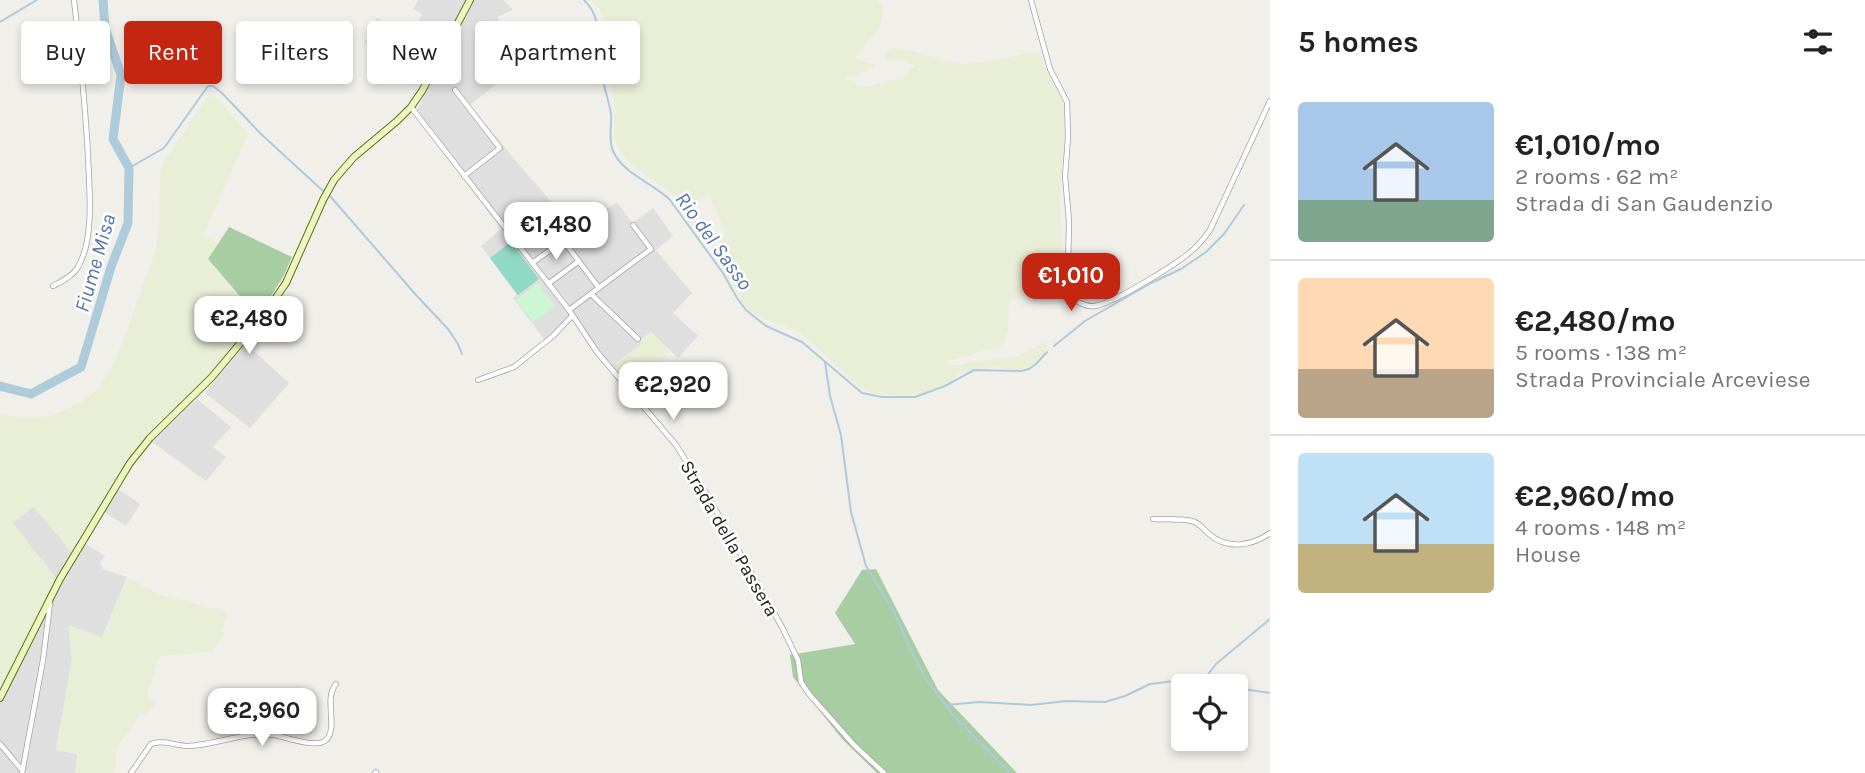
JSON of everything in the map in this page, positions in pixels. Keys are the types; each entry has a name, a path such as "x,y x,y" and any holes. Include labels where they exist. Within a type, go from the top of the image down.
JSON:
{"main road":[{"path":"0,698 72,557 130,463 150,438 212,377 264,315 286,283 334,180 354,157 411,107 470,0"}],"street":[{"path":"53,286 77,270 89,228 87,137 74,0"},
{"path":"1031,0 1050,69 1067,102 1065,176 1069,221 1068,281 1074,300 1080,304 1092,307 1106,303 1173,265 1196,247 1210,230 1270,101"},
{"path":"455,90 500,148 464,176"},
{"name":"Strada della Passera","path":"411,107 597,352 676,445 706,493 793,649 802,682 809,694 854,745 884,773"},
{"path":"478,380 514,367 554,336 570,313 591,294 651,249 633,225"},
{"path":"532,263 563,242 599,288"},
{"path":"548,284 579,261"},
{"path":"591,294 638,339"},
{"path":"1153,519 1191,521 1200,524 1216,540 1232,544 1247,545 1270,533"},
{"path":"22,772 43,660 50,599"},
{"path":"131,773 151,744 156,742 187,746 271,735 312,744 322,743 328,739 331,732 330,693 336,684"},
{"path":"0,744 22,772"}],"shaded area":[{"path":"466,0 455,21 419,21 422,14 413,9 418,1"},
{"path":"472,0 504,0 513,10 497,17 499,21 475,21 475,84 496,84 470,105 576,230 617,202 632,223 653,208 673,236 656,250 692,293 673,313 698,336 678,358 651,332 642,344 616,363 618,366 612,372 572,319 547,343 513,298 517,295 481,246 501,229 415,114 430,84 461,84 461,22"},
{"path":"246,344 289,383 250,428 205,393"},
{"path":"197,399 231,427 213,447 226,457 206,481 152,442"},
{"path":"118,489 140,504 126,526 104,512"},
{"path":"33,506 71,551 78,539 105,556 100,563 103,569 127,577 102,637 69,626 72,659 56,750 78,754 75,773 0,773 0,692 56,578 12,523"}],"green space":[{"path":"590,0 877,0 883,13 879,28 856,57 876,65 861,74 844,77 859,86 870,86 899,78 916,66 884,59 888,52 895,48 967,64 1038,53 1064,107 1057,295 1047,293 1044,280 1020,298 1009,299 1008,329 1000,347 996,350 979,350 973,355 948,361 947,365 1016,357 1046,342 1047,347 1042,358 1027,370 1015,371 995,367 966,371 926,393 907,396 878,394 860,387 800,332 763,319 750,310 727,278 715,254 723,249 718,239 726,233 710,197 692,201 677,197 629,163 617,145 614,138 615,109 610,84 640,84 640,21 605,21 599,8"},
{"path":"216,97 248,134 203,235 219,243 208,260 258,317 214,370 135,451 71,552 34,506 13,523 56,578 0,692 0,415 27,418 50,416 86,399 99,387 112,367 125,336 156,249 162,165 206,99"},
{"path":"229,227 292,257 258,317 208,259"},
{"path":"511,242 539,279 518,295 490,258"},
{"path":"538,283 555,306 533,322 516,300"},
{"path":"651,332 670,351 633,391 615,369 618,366 616,363 641,344 639,340"},
{"path":"876,569 938,690 1017,773 877,773 842,739 793,677 790,655 855,644 835,613 862,570"},
{"path":"127,577 158,594 228,612 221,631 224,633 212,652 159,656 148,691 148,697 156,703 139,716 117,747 115,773 75,773 77,754 56,750 72,659 68,625 102,637"}],"waterway":[{"path":"0,22 37,0"},
{"name":"Fiume Misa","path":"0,386 31,394 81,367 111,267 128,223 129,168 113,139 121,75 105,28 103,0"},
{"name":"Rio del Sasso","path":"584,0 591,8 597,25 601,72 611,114 610,137 613,151 624,166 670,200 723,273 746,310 766,326 802,342 862,393 882,397 915,397 945,386 974,370 1029,369 1047,352"},
{"path":"129,168 164,148 208,86 213,86 323,191"},
{"path":"330,196 448,329 462,354"},
{"name":"Rio del Sasso","path":"1054,346 1085,321 1181,269 1206,252 1224,234 1244,205"},
{"path":"825,362 830,396 841,435 851,512 866,566 894,612 926,679 955,717 1010,773"},
{"path":"946,705 980,702 1031,705 1066,701 1105,702 1150,684 1206,677 1216,664 1270,619"},
{"path":"1248,690 1270,693"}]}
